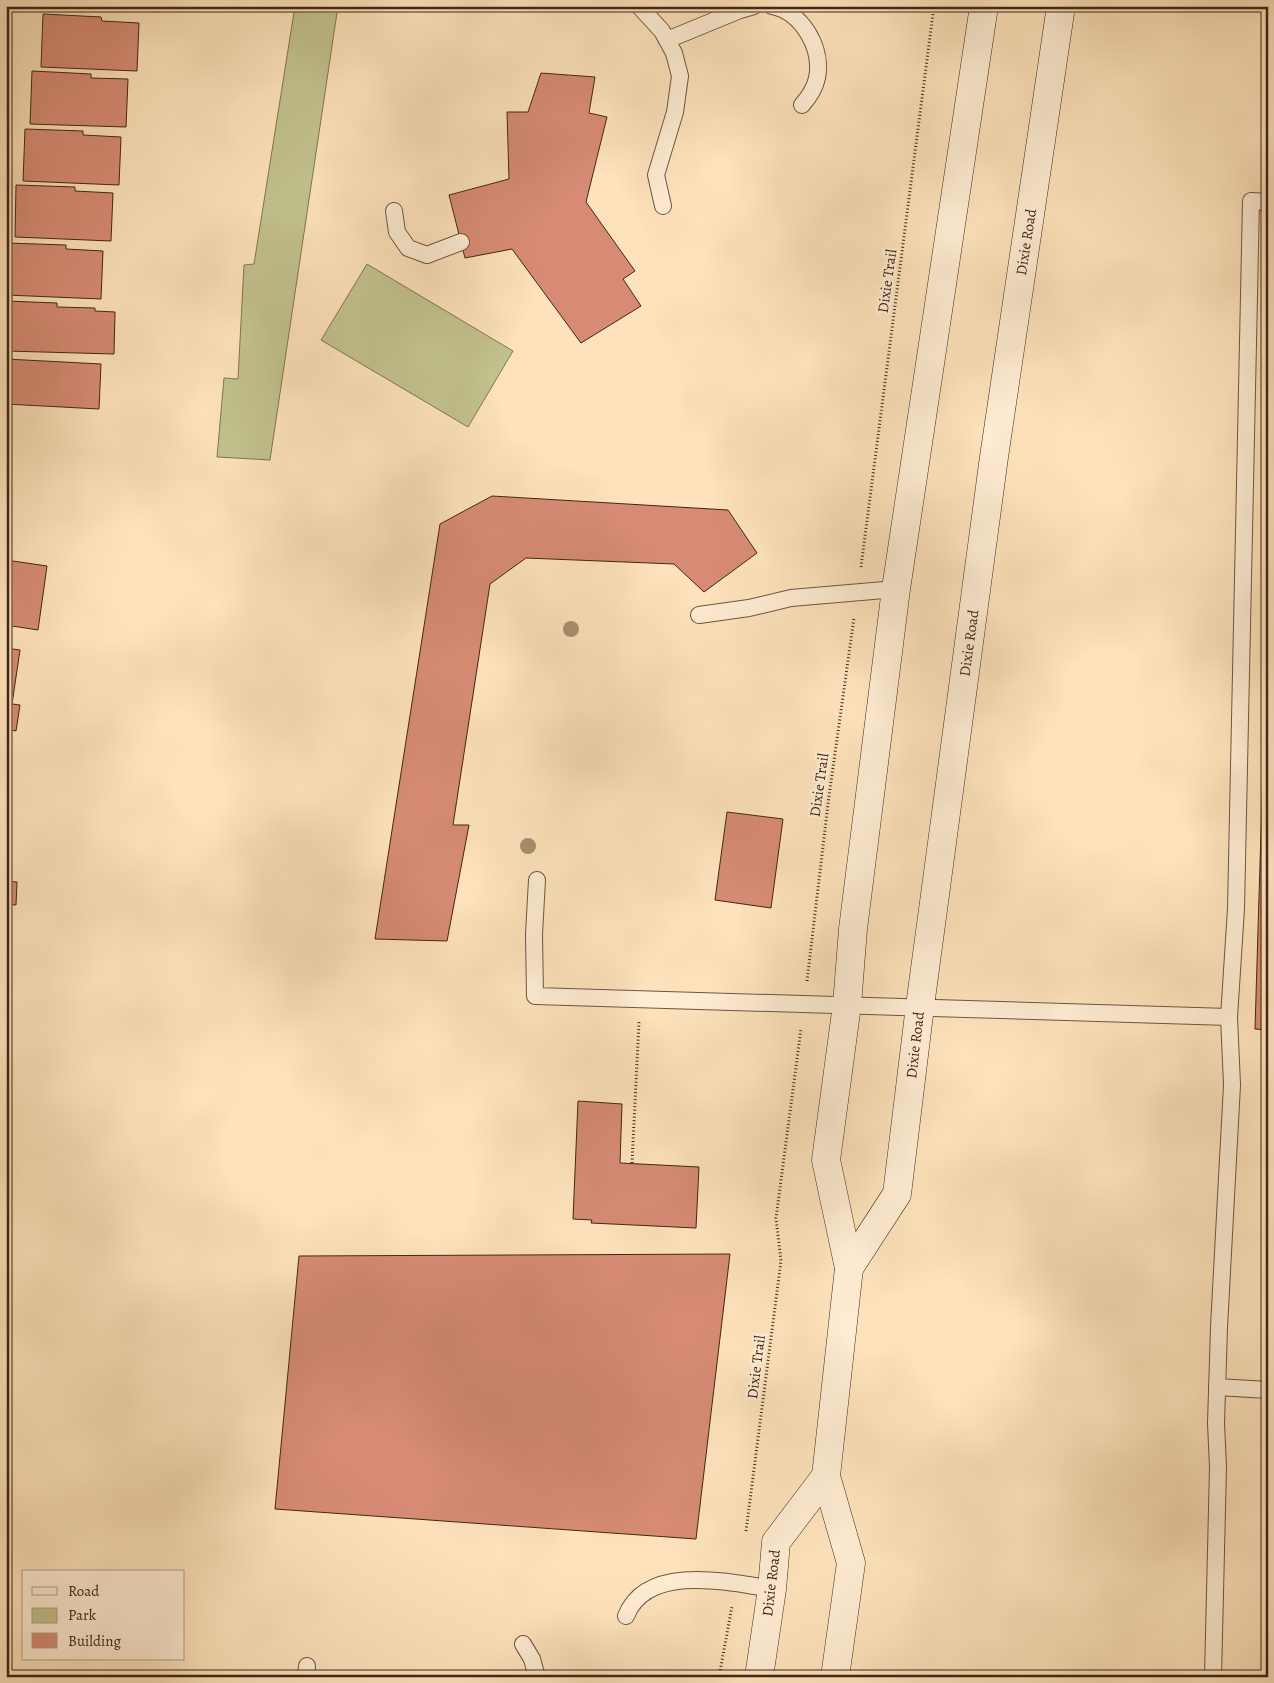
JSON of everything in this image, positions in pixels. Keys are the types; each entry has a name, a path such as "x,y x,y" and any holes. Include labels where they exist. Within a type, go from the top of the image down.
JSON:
{"main road":[{"name":"Dixie Road","path":"835,1677 851,1563 826,1476 849,1268 826,1160 848,1005 853,929 896,589 984,6"},
{"name":"Dixie Road","path":"849,1268 898,1194 920,1006 994,456 1061,6"},
{"name":"Dixie Road","path":"759,1677 772,1589 776,1542 826,1476"}],"lane":[{"path":"639,6 662,31 674,53 680,76 675,112 656,175 663,206"},
{"path":"667,40 754,6"},
{"path":"772,6 781,8 799,21 812,40 818,57 817,78 811,94 802,105"},
{"path":"1213,1677 1218,1467 1217,1387 1232,1078 1229,1017 1236,909 1251,201 1268,202"},
{"path":"394,211 397,232 408,248 427,255 461,242"},
{"path":"699,615 749,608 791,598 896,589"},
{"path":"537,880 534,934 535,996 920,1006 989,1010 1229,1017"},
{"path":"1217,1387 1268,1390"},
{"path":"626,1616 630,1606 646,1592 668,1582 696,1578 772,1589"},
{"path":"523,1644 532,1659 536,1677"}],"path":[{"name":"Dixie Trail","path":"862,558 934,6"},
{"name":"Dixie Trail","path":"812,937 829,796 852,637"},
{"path":"632,1163 641,999"},
{"name":"Dixie Trail","path":"719,1677 748,1521 781,1261 776,1218 796,1060"}],"green space":[{"path":"295,6 338,6 270,460 217,457 224,378 238,379 244,265 254,264"},
{"path":"367,264 513,351 468,427 321,340"}],"building":[{"path":"61,6 158,6 158,12 61,8"},
{"path":"43,14 101,17 102,21 139,23 137,71 41,67"},
{"path":"32,71 91,74 91,78 128,79 126,127 30,124"},
{"path":"541,73 595,77 589,113 607,117 586,202 635,271 623,279 641,306 581,343 512,249 465,258 449,195 509,179 507,112 528,112"},
{"path":"25,129 83,131 83,135 121,137 119,185 23,181"},
{"path":"16,185 75,187 75,191 113,193 111,241 15,237"},
{"path":"7,243 66,245 66,249 103,251 101,299 6,295"},
{"path":"6,301 57,303 57,307 95,308 95,311 115,312 114,354 6,351"},
{"path":"6,359 101,364 99,409 6,404"},
{"path":"492,496 728,510 757,553 704,592 674,564 526,558 490,584 453,825 469,825 447,941 375,939 440,524"},
{"path":"6,560 47,566 38,630 6,625"},
{"path":"1268,601 1268,1030 1255,1029"},
{"path":"6,648 20,650 12,704 20,705 16,731 6,729"},
{"path":"727,812 783,819 771,908 715,900"},
{"path":"6,881 17,882 16,905 6,904"},
{"path":"578,1101 622,1104 620,1163 699,1167 696,1228 591,1223 592,1220 573,1219"},
{"path":"730,1254 696,1539 275,1509 299,1256"}]}
